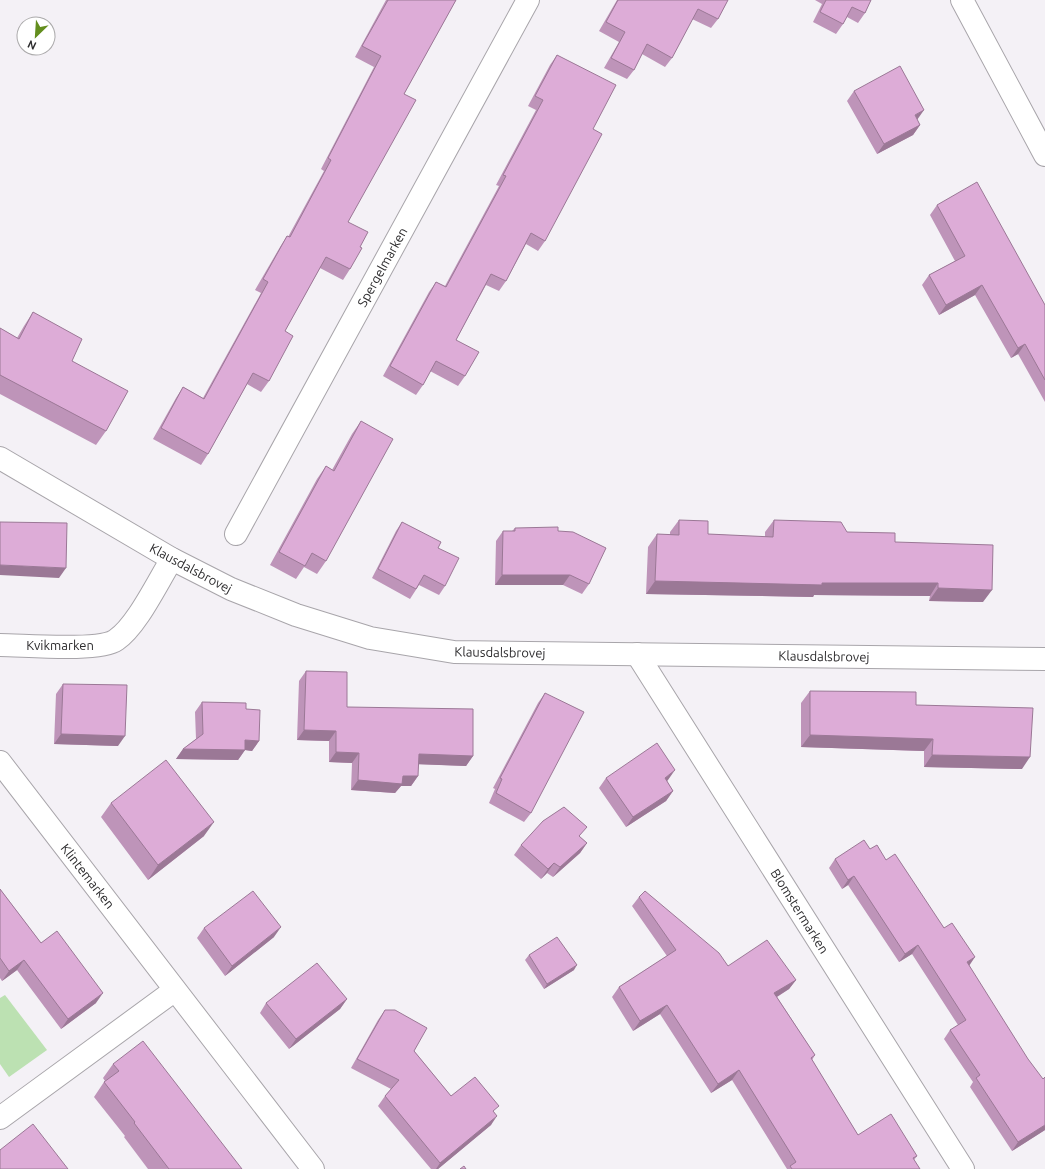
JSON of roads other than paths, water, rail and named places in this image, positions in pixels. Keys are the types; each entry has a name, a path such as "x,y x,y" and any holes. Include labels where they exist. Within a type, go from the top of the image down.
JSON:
{"street":[{"name":"Spergelmarken","path":"236,534 528,0"},
{"path":"962,0 1045,155"},
{"name":"Klausdalsbrovej","path":"0,458 172,559 231,589 282,610 370,638 454,652 1045,658"},
{"name":"Kvikmarken","path":"0,645 96,646 116,641 133,623 172,559"},
{"name":"Blomstermarken","path":"637,654 963,1169"},
{"name":"Klintemarken","path":"0,762 313,1169"},
{"path":"0,1118 175,990"}]}
